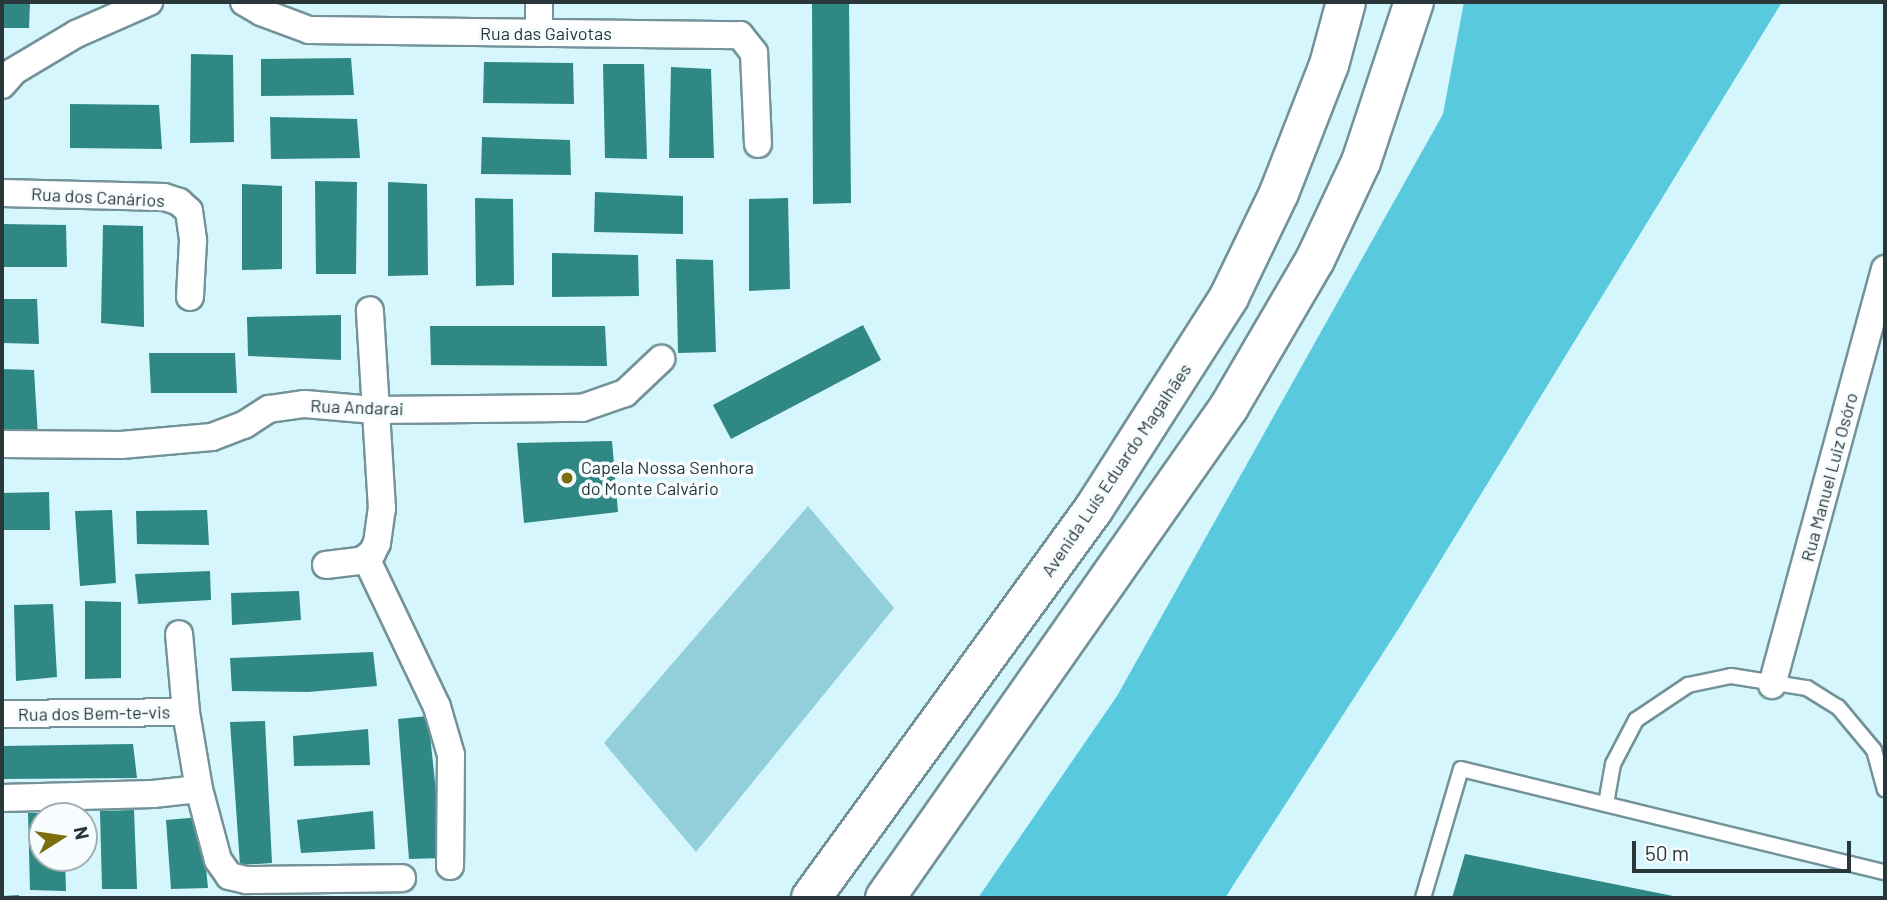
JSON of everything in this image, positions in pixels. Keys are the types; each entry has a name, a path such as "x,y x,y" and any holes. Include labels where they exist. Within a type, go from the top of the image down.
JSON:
{"main road":[{"name":"Avenida Luís Eduardo Magalhães","path":"811,898 1093,510 1229,297 1284,180 1329,65 1346,2"},
{"path":"885,898 1229,407 1315,260 1361,162 1414,2"}],"street":[{"path":"6,75 76,34 149,2"},
{"name":"Rua das Gaivotas","path":"244,2 261,12 309,30 740,35 754,53 758,144"},
{"path":"539,2 539,33"},
{"name":"Rua dos Canários","path":"2,193 164,197 178,202 189,211 193,241 190,297"},
{"name":"Rua Manuel Luiz Osóro","path":"1772,685 1885,269"},
{"path":"326,565 366,558 377,543 382,509 370,310"},
{"name":"Rua Andarai","path":"2,444 121,445 212,437 244,425 269,409 305,404 374,410 582,408 625,393 661,359"},
{"path":"366,558 437,707 451,755 450,866"},
{"path":"179,634 186,712 199,789 218,860 229,876 246,880 402,878"},
{"name":"Rua dos Bem-te-vis","path":"2,714 186,712"},
{"path":"2,798 153,794 199,789"}],"lane":[{"path":"1606,804 1613,764 1636,720 1688,685 1731,676 1772,685 1807,688 1839,707 1874,750 1885,790"},
{"path":"1423,898 1461,769 1885,873"}],"shaded area":[{"path":"1464,2 1782,2 1401,625 1225,898 978,898 1117,696 1443,114"},
{"path":"808,506 894,608 696,852 604,743"}],"building":[{"path":"2,2 30,2 29,28 2,28"},
{"path":"812,2 849,2 851,203 813,204"},
{"path":"191,54 233,55 234,142 190,143"},
{"path":"351,58 354,95 261,96 261,59"},
{"path":"484,62 573,63 574,104 483,103"},
{"path":"603,64 644,64 647,159 605,158"},
{"path":"671,67 711,69 714,158 669,158"},
{"path":"70,104 159,105 162,149 70,148"},
{"path":"270,117 357,119 360,158 271,159"},
{"path":"482,137 570,140 571,175 481,174"},
{"path":"315,181 357,182 356,274 316,274"},
{"path":"388,182 427,184 428,275 388,276"},
{"path":"242,184 282,186 282,269 242,270"},
{"path":"595,192 683,196 683,234 594,232"},
{"path":"475,198 513,199 514,285 476,286"},
{"path":"788,198 790,289 749,291 749,199"},
{"path":"2,224 66,225 67,267 2,267"},
{"path":"103,225 143,226 144,327 101,323"},
{"path":"552,253 638,255 639,296 552,297"},
{"path":"676,259 713,260 716,352 678,353"},
{"path":"2,299 37,299 39,344 2,343"},
{"path":"341,315 341,360 248,356 247,317"},
{"path":"863,325 881,360 731,439 713,405"},
{"path":"430,326 605,326 607,366 431,365"},
{"path":"149,353 235,353 237,393 151,393"},
{"path":"2,369 34,370 38,436 2,435"},
{"name":"Capela Nossa Senhora do Monte Calvário","path":"612,441 618,512 524,523 517,443"},
{"path":"49,492 50,530 2,530 2,493"},
{"path":"112,510 116,583 80,586 75,511"},
{"path":"207,510 209,545 137,544 136,511"},
{"path":"210,571 211,600 138,604 135,574"},
{"path":"299,591 301,620 232,625 231,593"},
{"path":"85,601 121,602 121,678 85,679"},
{"path":"53,604 57,677 16,681 14,605"},
{"path":"373,652 377,686 308,692 232,691 230,658"},
{"path":"428,716 443,858 409,859 398,719"},
{"path":"265,721 272,863 240,865 230,722"},
{"path":"368,729 370,765 294,766 293,736"},
{"path":"133,744 137,778 2,779 2,746"},
{"path":"134,810 137,889 102,889 100,811"},
{"path":"373,811 375,849 301,853 297,820"},
{"path":"201,817 208,888 171,889 166,820"},
{"path":"1465,854 1678,897 1678,898 1452,898"},
{"path":"30,872 65,872 66,891 30,890"},
{"path":"19,895 19,898 2,898 2,896"}],"place":[{"name":"Capela Nossa Senhora do Monte Calvário","path":"567,478"}]}
